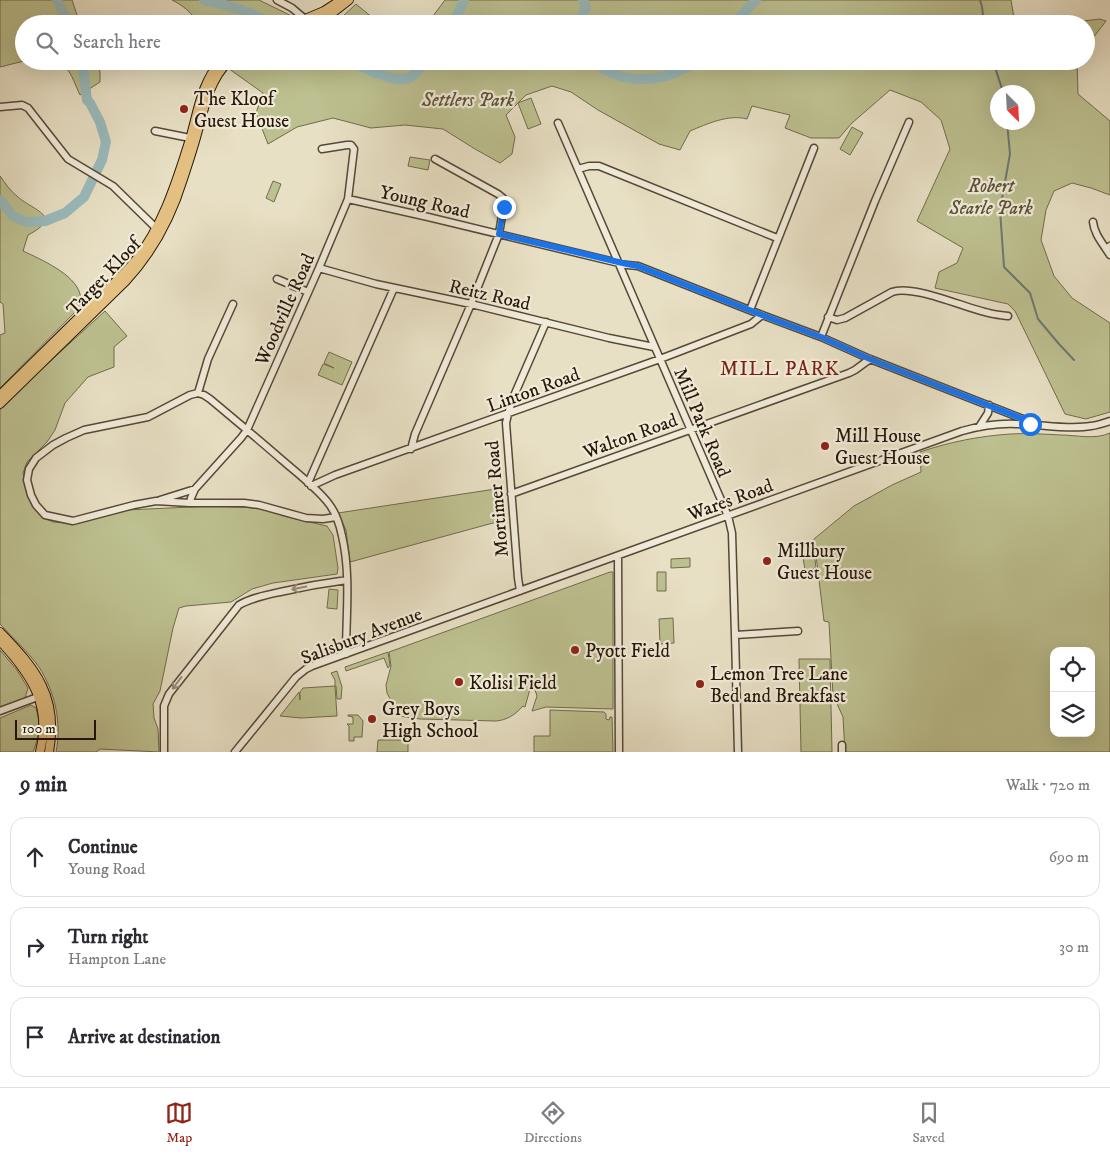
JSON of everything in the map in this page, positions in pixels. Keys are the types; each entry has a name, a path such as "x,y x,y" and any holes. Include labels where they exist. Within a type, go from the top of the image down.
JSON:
{"main road":[{"path":"317,15 341,0"},
{"path":"327,15 349,0"},
{"name":"Target Kloof","path":"0,395 103,298 137,269 157,240 158,230 190,138 201,96 210,76 217,70"},
{"name":"Target Kloof","path":"158,230 181,185 206,102 221,70"},
{"name":"Target Kloof","path":"0,404 103,298"},
{"path":"0,632 29,663 41,682 44,730 40,752"},
{"path":"0,641 43,695 50,712 49,752"}],"street":[{"path":"278,0 300,15"},
{"path":"0,107 25,106 68,160 113,186 158,230"},
{"path":"821,337 875,201 909,122"},
{"name":"Mill Park Road","path":"558,123 728,516 732,533 738,752"},
{"path":"155,131 190,138"},
{"name":"Woodville Road","path":"195,489 247,430 348,199 354,149 347,145 322,149"},
{"path":"750,310 814,148"},
{"path":"411,448 415,434 472,304 499,234 504,207 503,198 498,194 435,159"},
{"path":"578,169 599,166 777,238"},
{"name":"Young Road","path":"348,199 638,266 821,337 870,359 1023,419 1030,424"},
{"path":"1093,222 1094,229 1109,250"},
{"name":"Reitz Road","path":"319,268 394,288 472,304 609,338 654,347"},
{"path":"277,279 308,292"},
{"path":"310,484 394,288"},
{"path":"828,317 837,320 845,318 892,292 900,290 934,296 989,313 1008,316"},
{"path":"198,393 208,359 233,304"},
{"name":"Linton Road","path":"310,484 660,359 751,324 762,315"},
{"name":"Mortimer Road","path":"520,591 510,494 506,431 508,414 546,322"},
{"name":"Walton Road","path":"510,494 849,373 870,359"},
{"path":"195,489 156,501 122,507 75,521 49,517 42,512 33,500 27,480 29,469 36,458 66,438 84,430 148,417 190,395 198,393 204,395 310,484 330,505 336,516 343,538 347,580 346,654"},
{"path":"979,427 988,413 988,405"},
{"name":"Wares Road","path":"442,619 950,435 979,427 1004,424 1078,427 1110,421"},
{"path":"190,503 195,489"},
{"path":"156,501 190,503 244,502 306,518 323,519 336,516"},
{"path":"618,556 619,752"},
{"path":"164,752 164,706 169,694 238,605 248,600 300,587 347,580"},
{"name":"Salisbury Avenue","path":"235,752 296,677 306,669 442,619"},
{"path":"735,635 798,631"},
{"path":"0,711 43,695"}],"green space":[{"path":"0,0 72,0 77,15 15,15 15,63 0,67"},
{"path":"172,0 259,0 290,15 192,15 180,4"},
{"path":"445,0 1011,0 1014,15 434,15"},
{"path":"356,4 369,15 344,15"},
{"path":"1095,20 1106,21 1095,35"},
{"path":"68,70 99,70 100,82 80,95"},
{"name":"Robert Searle Park","path":"231,70 1077,70 1078,94 1110,121 1110,195 1072,183 1054,191 1046,210 1041,240 1054,276 1072,298 1110,323 1110,412 1086,419 1065,414 1015,311 1008,304 935,288 939,272 957,263 963,248 917,221 950,149 941,120 921,102 890,90 852,123 839,138 811,138 785,128 790,115 752,106 747,119 725,119 690,131 680,150 659,144 598,110 571,92 552,86 526,95 506,115 515,137 512,154 500,163 443,129 405,125 371,128 333,118 297,127 268,144 256,113 263,93"},
{"path":"531,98 541,124 528,129 518,103"},
{"path":"852,127 863,133 850,155 840,149"},
{"path":"410,157 430,160 428,170 408,166"},
{"path":"0,176 15,195 38,210 45,218 44,223 39,228 28,235 23,251 56,268 71,280 80,294 81,306 0,388 0,335 5,333 3,304 0,302"},
{"path":"273,181 281,184 274,202 266,198"},
{"path":"105,311 127,336 114,347 114,367 88,377 65,403 55,430 47,442 27,462 23,473 30,500 44,518 53,522 79,523 126,510 213,506 258,508 327,526 333,535 338,568 337,574 273,583 252,589 231,602 179,608 160,691 153,704 154,718 158,729 159,752 100,749 96,752 56,752 58,730 56,708 45,677 35,661 0,624 0,410"},
{"path":"329,352 352,362 342,385 318,375 323,364 334,368 324,363"},
{"path":"1110,433 1110,752 845,752 843,717 833,695 829,622 824,621 814,539 854,506 892,485 921,472 920,452 953,442 999,435 1029,434 1092,437"},
{"path":"502,488 504,520 350,562 346,530 338,513"},
{"path":"813,543 816,568 805,570 801,545"},
{"path":"690,558 690,567 671,568 671,559"},
{"path":"613,572 613,709 546,707 532,711 537,696 535,690 533,690 533,683 530,684 525,707 523,706 511,716 496,721 420,719 399,716 387,693 386,685 391,666 389,652"},
{"path":"657,572 666,572 666,591 657,591"},
{"path":"329,589 338,590 337,609 327,608"},
{"path":"673,618 674,643 660,644 659,619"},
{"path":"0,650 17,670 28,688 25,698 0,707"},
{"path":"388,652 390,665 388,668 384,658 346,671 345,667"},
{"path":"799,659 830,659 832,752 801,752"},
{"path":"337,671 342,687 341,699 337,699 335,680 331,673"},
{"path":"335,686 337,716 301,718 280,716 299,692 300,700 300,692 303,688"},
{"path":"31,705 36,708 39,725 37,741 33,752 0,752 0,718"},
{"path":"550,710 604,712 606,719 609,720 612,717 613,752 534,752 534,736 550,736"},
{"path":"348,715 358,715 363,721 362,737 354,737 354,741 349,741 349,726 347,724 353,724 353,717"},
{"path":"378,740 408,740 408,752 377,752"}],"waterway":[{"path":"57,0 64,15"},
{"path":"204,0 254,15"},
{"path":"457,15 464,0"},
{"path":"582,15 586,8 583,0"},
{"path":"742,15 756,0"},
{"path":"980,0 983,15"},
{"path":"0,200 13,216 26,222 45,221 65,213 84,197 102,160 106,142 100,122 87,100 83,70"},
{"path":"370,70 398,79 406,79 418,70"},
{"path":"605,70 631,78 645,79 672,74 681,70"},
{"path":"996,70 1001,85"},
{"path":"1008,130 1010,154 1000,210 1004,267 1030,293 1038,319 1074,360"}],"place":[{"name":"The Kloof Guest House","path":"184,109"},
{"name":"Mill House Guest House","path":"825,446"},
{"name":"Millbury Guest House","path":"767,561"},
{"name":"Pyott Field","path":"575,650"},
{"name":"Kolisi Field","path":"459,682"},
{"name":"Lemon Tree Lane Bed and Breakfast","path":"700,684"},
{"name":"Grey Boys High School","path":"372,719"}],"district":[{"name":"MILL PARK","path":"780,368"}],"route":[{"path":"504,207 499,234 638,266 821,337 870,359 1023,419 1030,424"}],"park label":[{"name":"Settlers Park","path":"468,99"}]}
